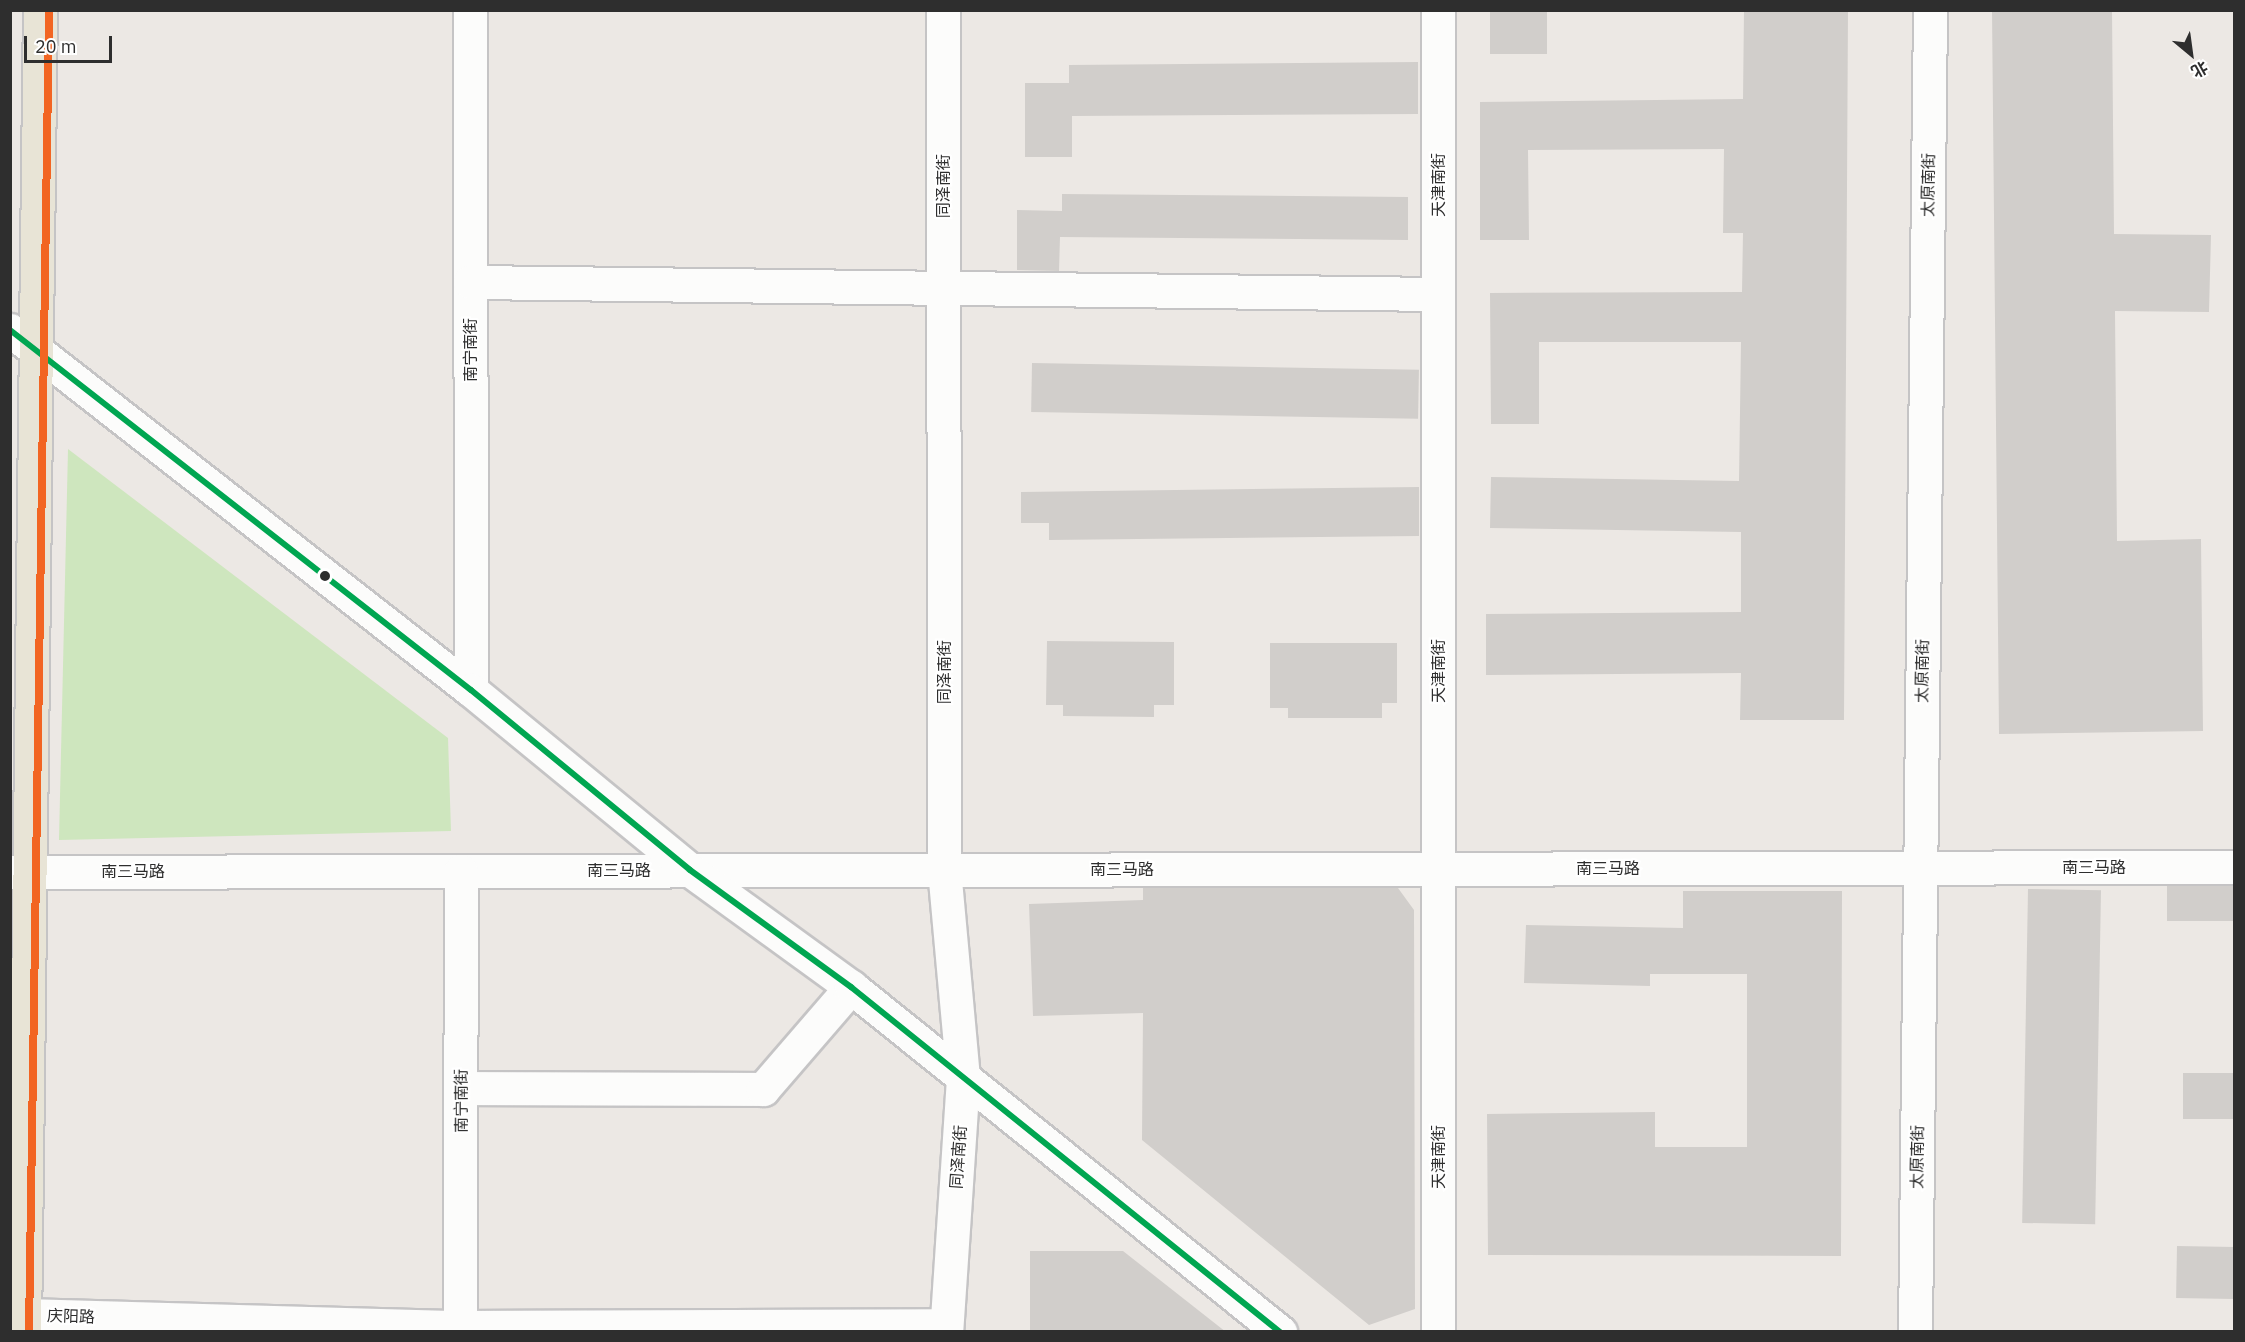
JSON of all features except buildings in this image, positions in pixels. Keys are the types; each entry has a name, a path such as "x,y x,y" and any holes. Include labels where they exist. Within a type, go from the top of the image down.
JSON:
{"main road":[{"path":"24,1323 19,938 23,340 40,10"}],"street":[{"name":"南宁南街","path":"470,10 471,690"},
{"name":"同泽南街","path":"943,10 945,869 963,1078 946,1328"},
{"name":"天津南街","path":"1438,10 1438,1332"},
{"name":"太原南街","path":"1915,1332 1930,10"},
{"path":"470,282 1438,294"},
{"path":"23,340 471,690 690,870 851,987 1280,1332"},
{"name":"南三马路","path":"20,872 2235,867"},
{"name":"南宁南街","path":"460,1329 461,871"},
{"path":"461,1088 763,1089 851,987"},
{"name":"庆阳路","path":"24,1323 460,1329 946,1328"}],"green space":[{"path":"68,449 448,738 451,831 59,840"}],"transit line":[{"path":"29,1332 49,10"},
{"path":"10,330 471,690 690,870 851,987 1280,1332"}]}
